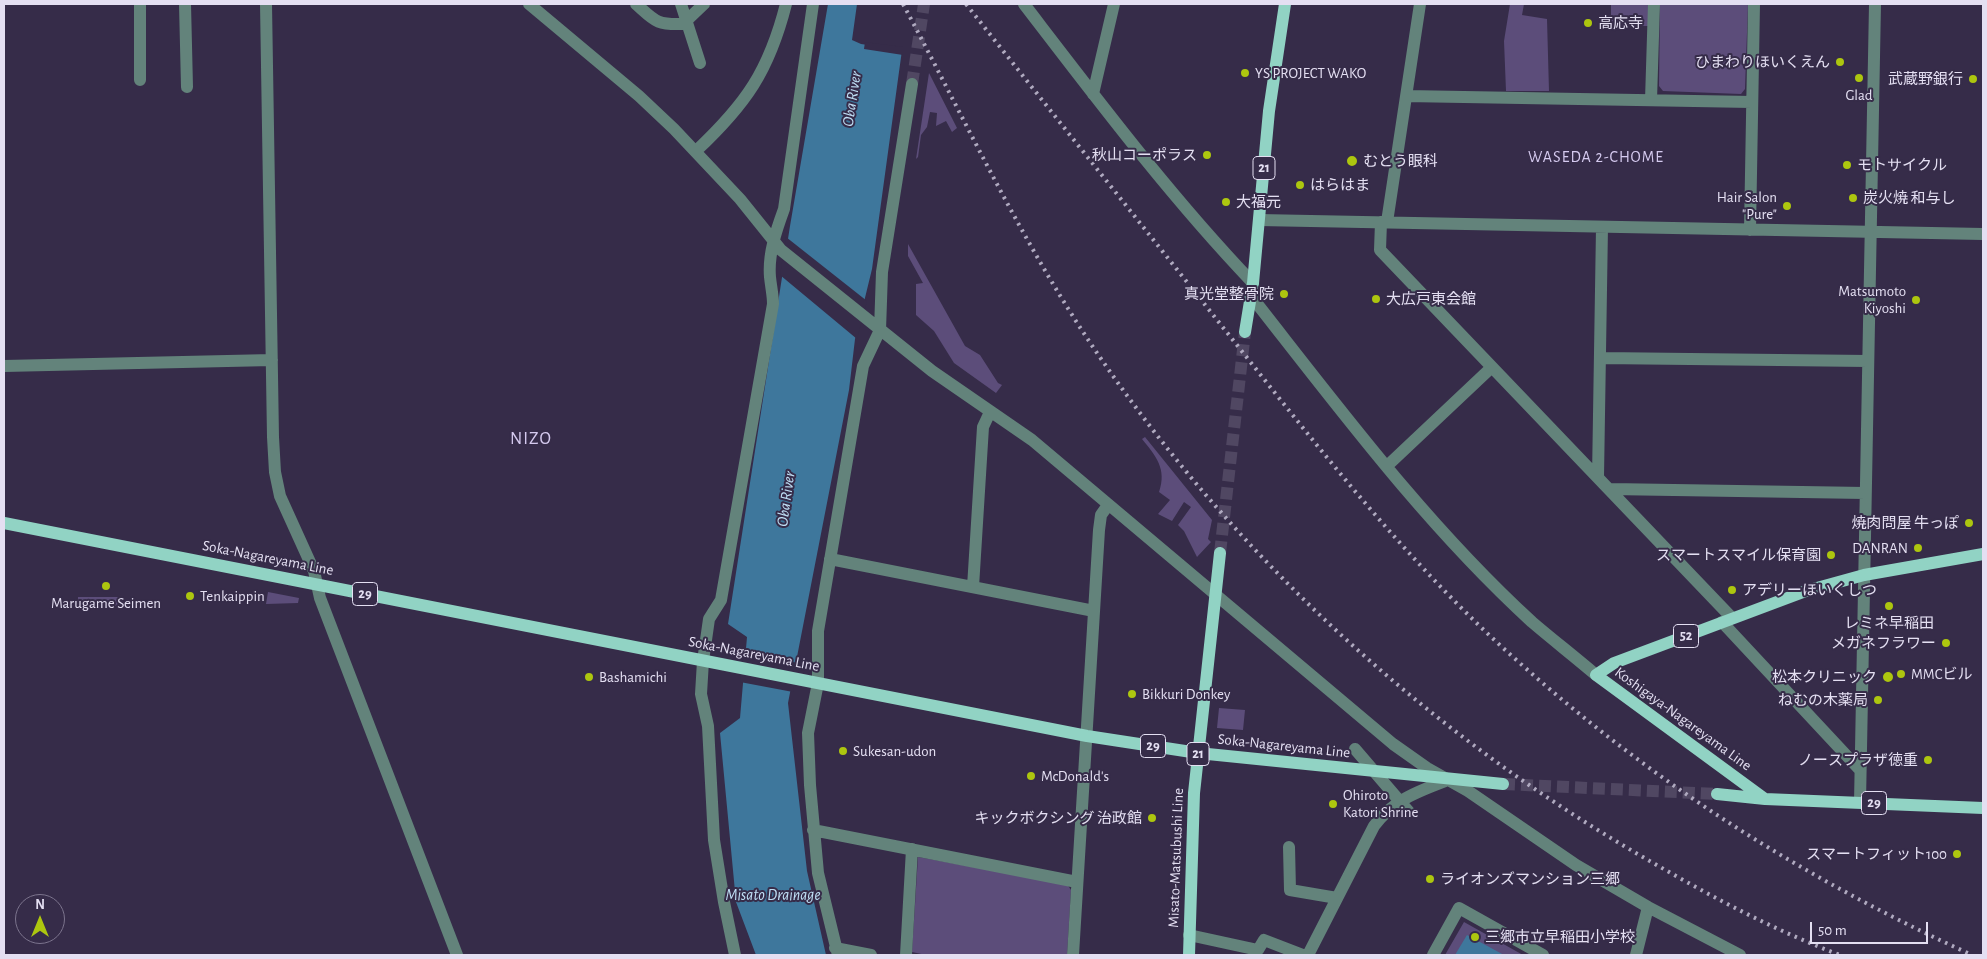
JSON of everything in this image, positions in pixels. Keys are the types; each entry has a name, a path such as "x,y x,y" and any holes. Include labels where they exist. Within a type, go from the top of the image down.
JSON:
{"main road":[{"name":"21","path":"1244,332 1252,289 1269,110 1285,4"},
{"name":"Soka-Nagareyama Line","path":"4,523 1087,736 1198,753 1448,780 1503,784"},
{"name":"Misato-Matsubushi Line","path":"1189,955 1194,802 1214,594 1220,553"},
{"name":"Koshigaya-Nagareyama Line","path":"1766,799 1596,675 1614,663 1806,591 1864,575 1983,554"},
{"name":"29","path":"1718,794 1766,799 1983,808"}],"street":[{"path":"140,4 140,80"},
{"path":"185,4 187,87"},
{"path":"266,4 273,437 277,485 314,571 320,598 457,955"},
{"path":"530,4 639,96 696,151 740,199 777,246 932,371 1032,440 1392,744 1576,866 1648,907 1740,955"},
{"path":"636,4 653,19 663,24 683,24 704,4"},
{"path":"680,4 700,63"},
{"path":"696,151 721,128 752,91 770,58 786,4"},
{"path":"735,955 714,840 708,726 701,694 703,660 709,619 721,600 774,304 774,290 770,277 784,209 813,4"},
{"path":"1024,4 1093,94 1220,248 1387,466 1477,566 1532,622 1596,675"},
{"path":"1093,94 1114,4"},
{"path":"1420,4 1380,250 1610,489 1860,770"},
{"path":"1651,100 1654,4"},
{"path":"1750,230 1754,4"},
{"path":"1860,802 1874,4"},
{"path":"871,955 836,952 818,873 813,830 808,733 818,632 863,366 880,330 882,272 912,84"},
{"path":"1406,96 1752,102"},
{"path":"1259,220 1983,234"},
{"path":"1598,477 1602,227"},
{"path":"1601,358 1868,361"},
{"path":"4,366 272,360"},
{"path":"1387,466 1492,366"},
{"path":"973,587 983,426 990,412"},
{"path":"1610,489 1865,493"},
{"path":"1073,955 1101,515 1108,505"},
{"path":"830,559 1094,611"},
{"path":"1355,749 1409,812"},
{"path":"1308,955 1374,826 1382,815 1412,793 1448,780"},
{"path":"813,830 1078,882"},
{"path":"1289,847 1290,890 1337,898"},
{"path":"906,955 912,849"},
{"path":"1636,955 1648,907"},
{"path":"1433,955 1459,908 1543,955"},
{"path":"1189,935 1258,950 1264,940 1303,955"}],"shaded area":[{"path":"1510,4 1524,4 1522,15 1547,19 1549,91 1506,91 1504,41"},
{"path":"1611,4 1650,4 1650,26 1611,26"},
{"path":"1660,4 1748,4 1745,89 1741,94 1663,91 1659,86"},
{"path":"929,73 957,128 952,132 946,121 936,126 937,113 930,112 927,127 921,135 918,157 916,159"},
{"path":"908,244 965,346 980,355 998,383 1002,385 996,393 954,363 934,331 916,315 916,284 923,283 908,256"},
{"path":"1145,437 1212,520 1208,539 1211,542 1197,557 1184,531 1178,525 1191,507 1184,502 1172,521 1158,514 1170,500 1159,492 1162,476 1161,470 1156,457 1142,439"},
{"path":"268,592 299,598 298,603 266,604"},
{"path":"78,597 122,597 122,606 78,607"},
{"path":"1219,708 1245,710 1243,730 1217,728"},
{"path":"918,857 1067,884 1071,890 1067,955 926,955 912,952"},
{"name":"三郷市立早稲田小学校","path":"1464,922 1523,955 1445,955"}],"water":[{"path":"828,4 857,4 852,40 861,44 902,50 872,269 855,339 849,390 788,703 807,871 826,955 756,955 736,902 720,733 740,718 747,637 728,624 790,226"},
{"path":"1467,935 1504,955 1455,955"}],"pier":[{"path":"865,42 903,47 903,55 864,49"},
{"path":"786,237 867,301 857,339 780,275"},
{"path":"743,652 798,663 793,692 740,682"}],"tunnel":[{"path":"912,84 924,4"},
{"path":"1220,553 1245,332"},
{"path":"1503,784 1717,794"}],"railway":[{"path":"903,4 1013,213 1085,335 1142,415 1203,491 1269,564 1339,633 1413,697 1490,758 1571,813 1655,864 1769,925 1840,955"},
{"path":"966,4 1262,377 1364,502 1436,582 1513,657 1620,746 1731,824 1789,860 1848,893 1972,955"}],"place":[{"name":"高応寺","path":"1588,23"},
{"name":"ひまわりほいくえん","path":"1840,62"},
{"name":"YS PROJECT WAKO","path":"1245,73"},
{"name":"Glad","path":"1859,78"},
{"name":"武蔵野銀行","path":"1973,79"},
{"name":"秋山コーポラス","path":"1207,155"},
{"name":"むとう眼科","path":"1352,161"},
{"name":"モトサイクル","path":"1847,165"},
{"name":"はらはま","path":"1300,185"},
{"name":"炭火焼 和与し","path":"1853,198"},
{"name":"大福元","path":"1226,202"},
{"name":"Hair Salon \"Pure\"","path":"1787,206"},
{"name":"真光堂整骨院","path":"1284,294"},
{"name":"大広戸東会館","path":"1376,299"},
{"name":"Matsumoto Kiyoshi","path":"1916,300"},
{"name":"焼肉問屋 牛っぽ","path":"1969,523"},
{"name":"DANRAN","path":"1918,548"},
{"name":"スマートスマイル保育園","path":"1831,555"},
{"name":"Marugame Seimen","path":"106,586"},
{"name":"アデリーほいくしつ","path":"1732,590"},
{"name":"Tenkaippin","path":"190,596"},
{"name":"レミネ早稲田","path":"1889,606"},
{"name":"メガネフラワー","path":"1946,643"},
{"name":"MMCビル","path":"1901,674"},
{"name":"Bashamichi","path":"589,677"},
{"name":"松本クリニック","path":"1888,677"},
{"name":"Bikkuri Donkey","path":"1132,694"},
{"name":"ねむの木薬局","path":"1878,700"},
{"name":"Sukesan-udon","path":"843,751"},
{"name":"ノースプラザ徳重","path":"1928,760"},
{"name":"McDonald's","path":"1031,776"},
{"name":"Ohiroto Katori Shrine","path":"1333,804"},
{"name":"キックボクシング 治政館","path":"1152,818"},
{"name":"スマートフィット100","path":"1957,854"},
{"name":"ライオンズマンション三郷","path":"1430,879"},
{"name":"三郷市立早稲田小学校","path":"1475,937"}],"district":[{"name":"WASEDA 2-CHOME","path":"1596,157"},
{"name":"NIZO","path":"531,439"}],"water label":[{"name":"Oba River","path":"852,99"},
{"name":"Oba River","path":"786,499"},
{"name":"Misato Drainage","path":"773,895"}]}
